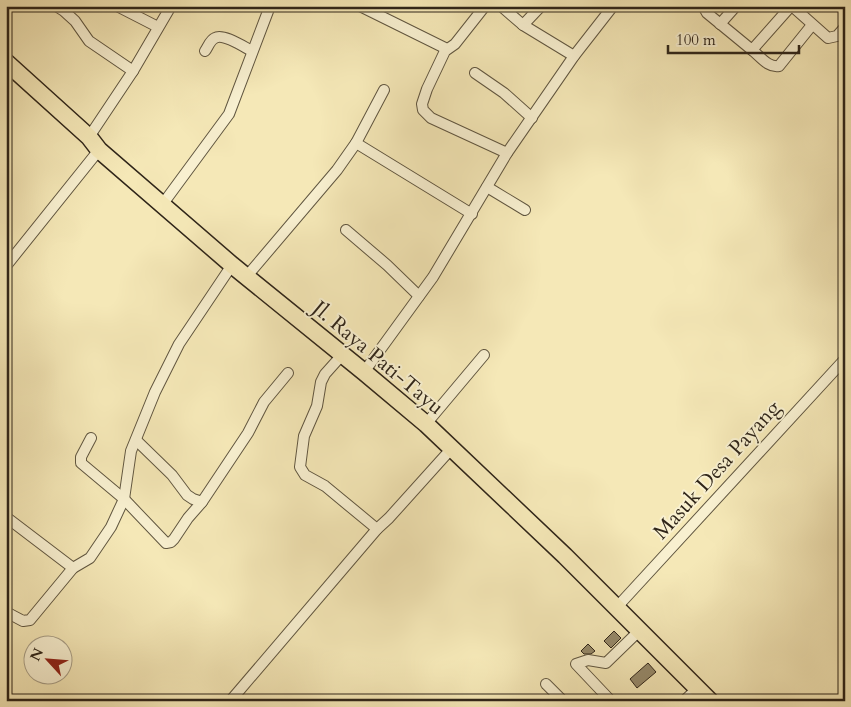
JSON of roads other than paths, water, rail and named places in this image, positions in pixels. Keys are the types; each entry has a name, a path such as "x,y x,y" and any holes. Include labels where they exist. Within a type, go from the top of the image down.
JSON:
{"main road":[{"name":"Jl. Raya Pati-Tayu","path":"6,62 94,144 232,266 247,276 426,424 618,607 710,701"}],"street":[{"path":"117,6 158,27"},
{"path":"6,266 94,144 133,71 171,6"},
{"path":"162,205 229,114 270,6"},
{"path":"360,6 447,49"},
{"path":"485,6 455,44 447,49 427,89 422,104 423,110 431,118 507,153"},
{"path":"501,6 523,25 574,56"},
{"path":"523,25 541,6"},
{"path":"364,372 433,277 507,153 574,56 613,6"},
{"path":"703,6 707,13 774,67 779,66 812,25"},
{"path":"720,24 736,6"},
{"path":"752,50 792,6 828,38 837,36 845,27"},
{"path":"63,8 83,30 89,41 133,71"},
{"path":"205,51 215,38 221,36 252,51"},
{"path":"475,74 504,93 532,118"},
{"path":"247,276 337,170 356,143 384,90"},
{"path":"356,143 472,214"},
{"path":"486,187 525,210"},
{"path":"346,230 419,296"},
{"path":"6,612 23,621 30,620 73,568 90,558 96,550 111,527 124,499 131,451 156,392 179,344 232,266"},
{"path":"342,355 325,374 321,382 314,413 304,436 300,467 306,475 325,486 376,529"},
{"path":"426,424 484,355"},
{"name":"Masuk Desa Payang","path":"618,607 845,359"},
{"path":"92,438 80,459 81,463 124,499 166,543 171,542 202,502 248,433 264,402 288,373"},
{"path":"136,440 172,475 187,495 202,502"},
{"path":"232,699 376,529 389,518 452,448"},
{"path":"6,517 73,568"},
{"path":"611,701 576,664 588,660 606,663 640,630"},
{"path":"546,684 563,701"},
{"path":"684,701 698,688"}]}
